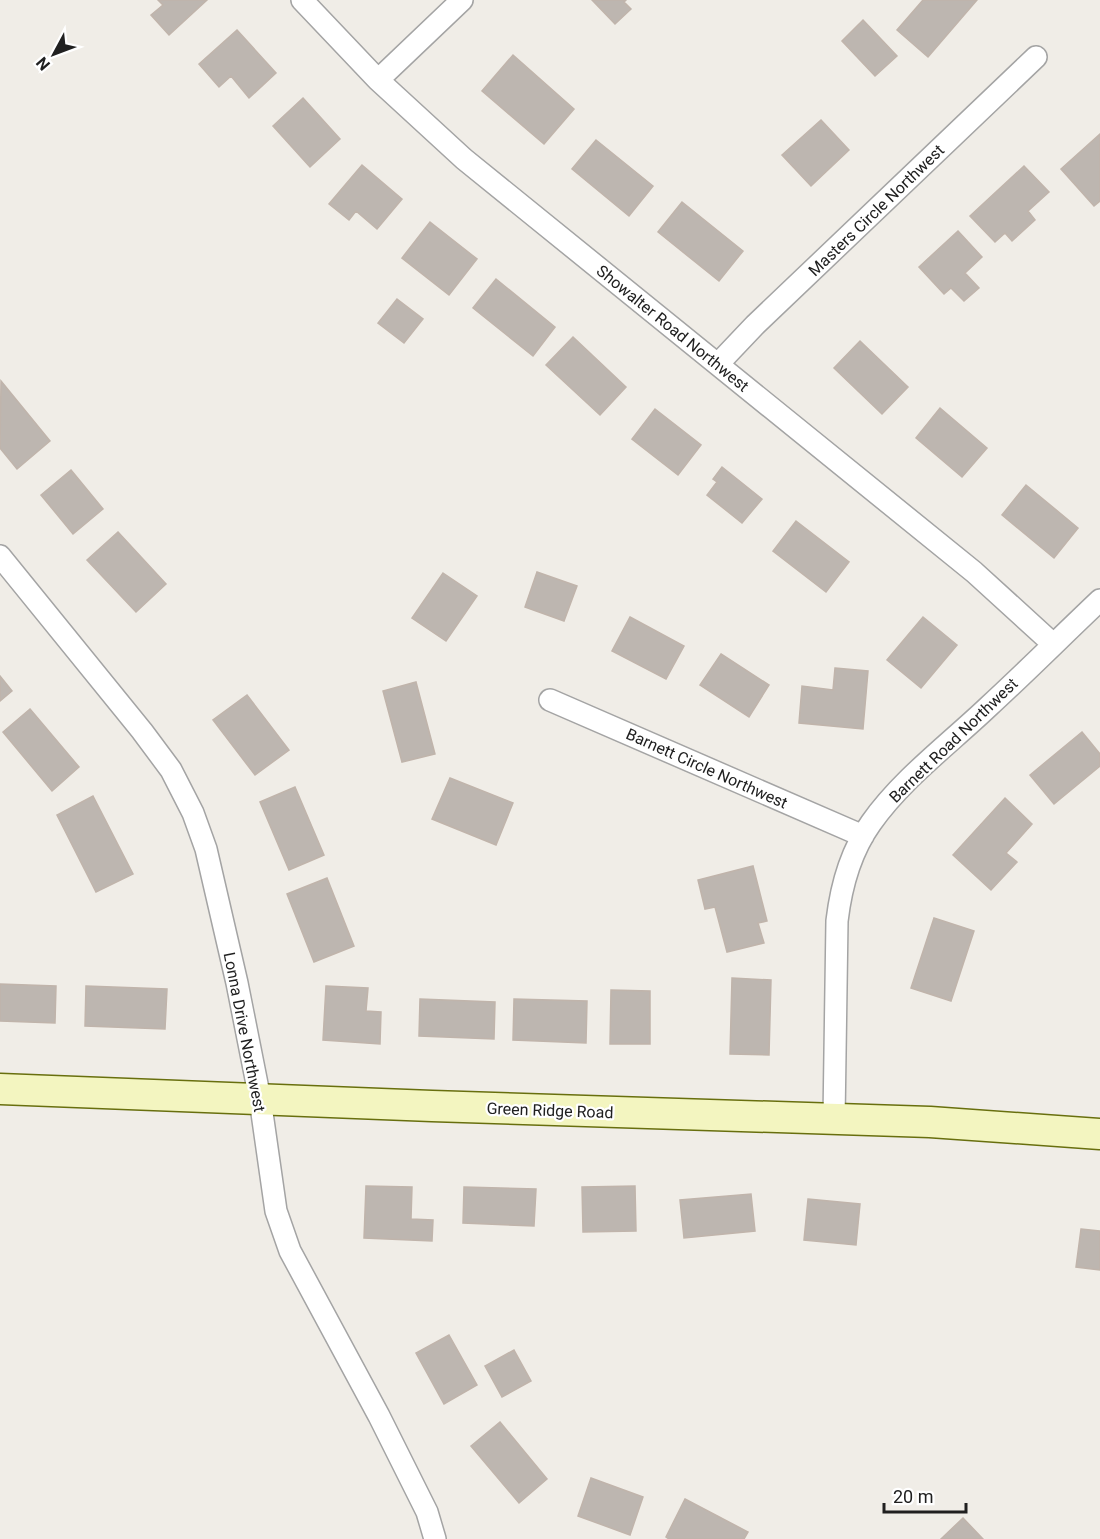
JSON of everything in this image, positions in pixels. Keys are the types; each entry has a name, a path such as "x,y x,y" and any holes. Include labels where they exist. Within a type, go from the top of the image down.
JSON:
{"street":[{"name":"Showalter Road Northwest","path":"302,0 378,80 464,159 974,572 1053,644"},
{"path":"378,80 462,0"},
{"name":"Masters Circle Northwest","path":"718,364 755,325 1036,57"},
{"name":"Lonna Drive Northwest","path":"0,556 142,731 171,770 193,813 206,849 237,983 260,1099 276,1211 290,1251 428,1512 435,1539"},
{"name":"Barnett Road Northwest","path":"834,1119 837,921 848,870 863,836 893,794 1100,600"},
{"name":"Barnett Circle Northwest","path":"550,700 863,836"},
{"name":"Green Ridge Road","path":"0,1089 930,1122 1100,1134"}],"building":[{"path":"158,0 207,0 169,35 151,15 163,5"},
{"path":"592,0 626,0 624,2 631,9 615,24"},
{"path":"923,0 977,0 928,57 897,30"},
{"path":"863,20 897,56 875,76 842,41"},
{"path":"237,30 276,73 249,98 231,76 219,87 199,64"},
{"path":"513,55 574,109 544,144 482,91"},
{"path":"303,98 340,139 310,167 273,126"},
{"path":"821,120 849,150 811,186 782,155"},
{"path":"1100,134 1100,201 1094,206 1061,169"},
{"path":"596,140 653,186 629,216 572,169"},
{"path":"362,165 402,199 377,229 356,211 349,220 329,204"},
{"path":"1024,166 1049,192 1028,211 1035,220 1012,241 1005,233 995,242 970,216"},
{"path":"682,202 743,251 719,281 658,232"},
{"path":"430,222 477,259 449,295 402,258"},
{"path":"958,231 982,257 965,273 979,288 964,301 951,288 944,294 919,267"},
{"path":"496,279 555,327 533,356 473,308"},
{"path":"397,299 423,319 404,343 378,323"},
{"path":"573,337 626,387 600,415 546,365"},
{"path":"860,341 908,387 882,414 834,368"},
{"path":"1,381 50,441 17,469 0,448"},
{"path":"940,408 987,448 962,477 916,438"},
{"path":"655,409 701,445 678,475 632,439"},
{"path":"722,467 762,499 742,523 707,495 717,482 713,479"},
{"path":"71,470 103,509 73,534 41,495"},
{"path":"1026,485 1078,528 1054,558 1002,515"},
{"path":"796,521 849,562 826,592 773,551"},
{"path":"118,532 166,584 136,612 87,560"},
{"path":"537,572 577,586 564,621 525,607"},
{"path":"443,573 477,596 446,641 412,618"},
{"path":"630,617 684,646 666,679 612,651"},
{"path":"923,617 957,645 921,688 887,660"},
{"path":"721,654 769,685 749,717 700,685"},
{"path":"835,668 868,671 863,729 799,723 802,686 833,690"},
{"path":"0,676 12,691 0,701"},
{"path":"416,682 435,754 402,762 383,691"},
{"path":"247,695 289,750 255,775 213,720"},
{"path":"30,709 79,767 52,791 3,732"},
{"path":"1082,732 1100,754 1100,766 1054,804 1030,775"},
{"path":"450,778 513,803 496,845 432,819"},
{"path":"295,787 324,855 289,870 260,802"},
{"path":"93,796 133,874 96,892 57,815"},
{"path":"1005,798 1032,824 1006,853 1017,862 991,890 953,855"},
{"path":"753,866 767,921 758,923 764,943 727,952 715,907 705,909 698,880"},
{"path":"327,878 354,946 314,962 287,894"},
{"path":"934,918 974,931 951,1001 911,988"},
{"path":"732,978 771,980 769,1055 730,1054"},
{"path":"0,984 56,986 55,1023 0,1021"},
{"path":"86,986 167,989 165,1029 85,1026"},
{"path":"326,986 368,988 366,1011 381,1012 380,1044 323,1040"},
{"path":"611,990 650,991 650,1044 610,1044"},
{"path":"420,999 495,1002 494,1039 419,1036"},
{"path":"514,999 587,1001 586,1043 513,1040"},
{"path":"366,1186 412,1187 411,1219 433,1220 432,1241 364,1238"},
{"path":"635,1186 636,1231 583,1232 582,1187"},
{"path":"464,1187 536,1189 534,1226 463,1223"},
{"path":"751,1194 755,1231 684,1238 680,1200"},
{"path":"808,1199 860,1204 856,1245 804,1240"},
{"path":"1081,1229 1100,1231 1100,1270 1076,1267"},
{"path":"449,1335 477,1385 444,1404 416,1353"},
{"path":"514,1350 531,1381 502,1397 485,1366"},
{"path":"500,1422 547,1479 519,1503 471,1446"},
{"path":"591,1478 643,1497 630,1535 578,1516"},
{"path":"685,1499 748,1532 744,1539 669,1539 666,1537"},
{"path":"963,1518 983,1539 941,1539"}]}
